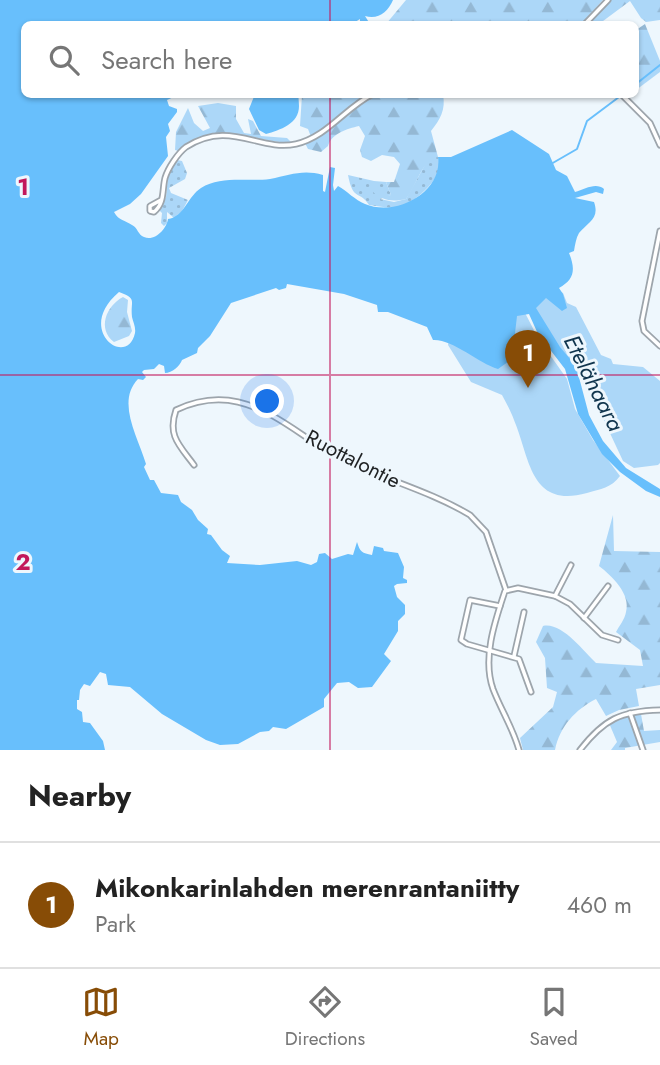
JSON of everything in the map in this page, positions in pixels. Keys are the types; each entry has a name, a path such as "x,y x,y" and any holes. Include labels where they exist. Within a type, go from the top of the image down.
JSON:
{"street":[{"path":"588,21 608,0"},
{"path":"161,200 166,175 187,147 209,138 233,135 279,145 297,144 321,132 368,98"},
{"path":"625,98 650,123 660,145"},
{"path":"660,231 642,324 646,334 660,346"},
{"name":"Ruottalontie","path":"194,465 174,438 171,424 176,410 194,402 213,400 235,401 258,407 340,458 470,515 486,532 506,590"},
{"path":"555,596 571,565"},
{"path":"584,618 608,586"},
{"path":"519,750 493,689 489,670 490,650 506,590 519,588 555,596 570,604 602,635 618,640"},
{"path":"500,606 471,600 462,633 464,643 514,656 522,663 531,692"},
{"path":"514,656 524,612"},
{"path":"580,750 599,727 630,713 660,710"},
{"path":"630,713 643,750"}],"green space":[{"path":"406,0 603,0 584,21 388,21"},
{"path":"610,0 660,0 660,20 646,22 630,1 603,21 590,21"},
{"path":"645,24 660,61 660,72 639,88 639,28"},
{"path":"302,98 365,98 311,137 308,129 300,126"},
{"path":"369,98 443,98 442,114 431,131 438,157 423,168 406,199 388,200 372,191 376,189 386,196 391,195 386,182 394,182 400,164 394,157 382,155 371,161 362,157 360,150 365,136 359,126 336,135 321,152 308,149 305,143"},
{"path":"218,103 236,106 236,119 244,133 251,134 248,119 253,121 261,136 287,138 291,142 225,134 208,137 175,150 176,132 188,108 194,123 203,131 210,128 198,106"},
{"path":"432,157 438,157 439,171 426,189 409,203 390,208 369,205 352,189 348,175 386,182 391,195 380,199 394,202 406,199"},
{"path":"177,160 182,161 187,173 185,179 169,188 171,193 188,200 174,218 167,212 167,223 164,226 159,210 166,197 168,176"},
{"path":"553,287 563,293 567,303 576,307 601,355 611,359 613,364 643,367 660,381 658,465 634,468 623,461 601,414 594,388 559,348 540,319 532,300"},
{"path":"123,297 128,300 127,312 132,331 129,336 114,342 106,331 106,318 112,306"},
{"path":"523,309 538,338 567,379 575,409 593,440 620,476 605,488 568,496 554,494 543,487 529,464 513,417 502,395 471,382 448,345 449,339 505,328"},
{"path":"613,515 614,551 660,552 660,685 636,689 639,706 606,716 596,699 581,708 570,720 557,741 555,750 523,750 520,738 553,707 557,692 547,688 545,658 536,642 543,626 557,628 565,633 596,663 643,666 640,650 616,632 626,612 623,592 615,580 599,566"},
{"path":"641,714 644,731 660,730 660,742 625,750 611,750 617,742 609,723"}],"water":[{"path":"0,0 393,0 382,14 365,16 368,21 21,21 21,98 171,98 167,100 169,106 177,109 177,112 168,124 168,156 141,194 130,204 114,212 148,238 160,233 168,219 178,214 201,188 226,180 262,180 296,173 316,173 323,175 325,192 330,167 335,168 334,191 338,186 361,202 377,207 403,204 425,191 433,181 438,170 438,157 451,157 512,130 549,154 556,170 567,176 575,192 594,186 604,189 603,194 596,192 575,198 594,202 595,212 592,220 579,233 574,251 569,253 571,278 559,288 567,308 562,311 546,298 536,308 560,347 576,366 589,415 603,441 626,468 660,489 660,497 646,491 620,472 602,454 578,414 565,369 538,334 529,314 517,316 512,359 498,369 449,343 433,340 427,327 388,312 378,312 377,305 344,294 287,284 286,288 276,288 231,303 197,353 182,360 168,373 165,373 164,366 159,364 154,369 144,370 142,372 146,377 143,380 138,379 132,388 129,398 131,420 150,480 154,480 161,493 178,495 181,502 192,510 208,529 207,534 230,556 227,563 260,565 297,561 311,565 317,562 319,554 325,553 332,559 353,555 357,542 364,553 372,555 374,546 398,553 404,567 403,578 407,583 394,586 397,597 405,605 405,614 398,621 398,631 384,654 391,661 372,687 358,688 349,682 337,683 324,699 324,707 286,729 273,727 238,744 220,745 206,740 162,714 130,687 108,685 106,674 100,672 90,686 84,684 80,690 77,709 82,712 83,722 90,723 103,741 105,750 0,750","holes":["119,292 129,296 132,301 135,333 130,343 123,347 115,346 107,340 102,331 101,320 106,306"]},
{"path":"253,98 299,98 298,112 292,122 266,134 259,130 249,109"}],"waterway":[{"path":"639,82 660,65"},
{"path":"551,164 577,149 587,121 618,98"}],"place":[{"name":"Mikonkarinlahden merenrantaniitty","path":"528,388"}],"water label":[{"name":"Etelähaara","path":"594,383"}]}
